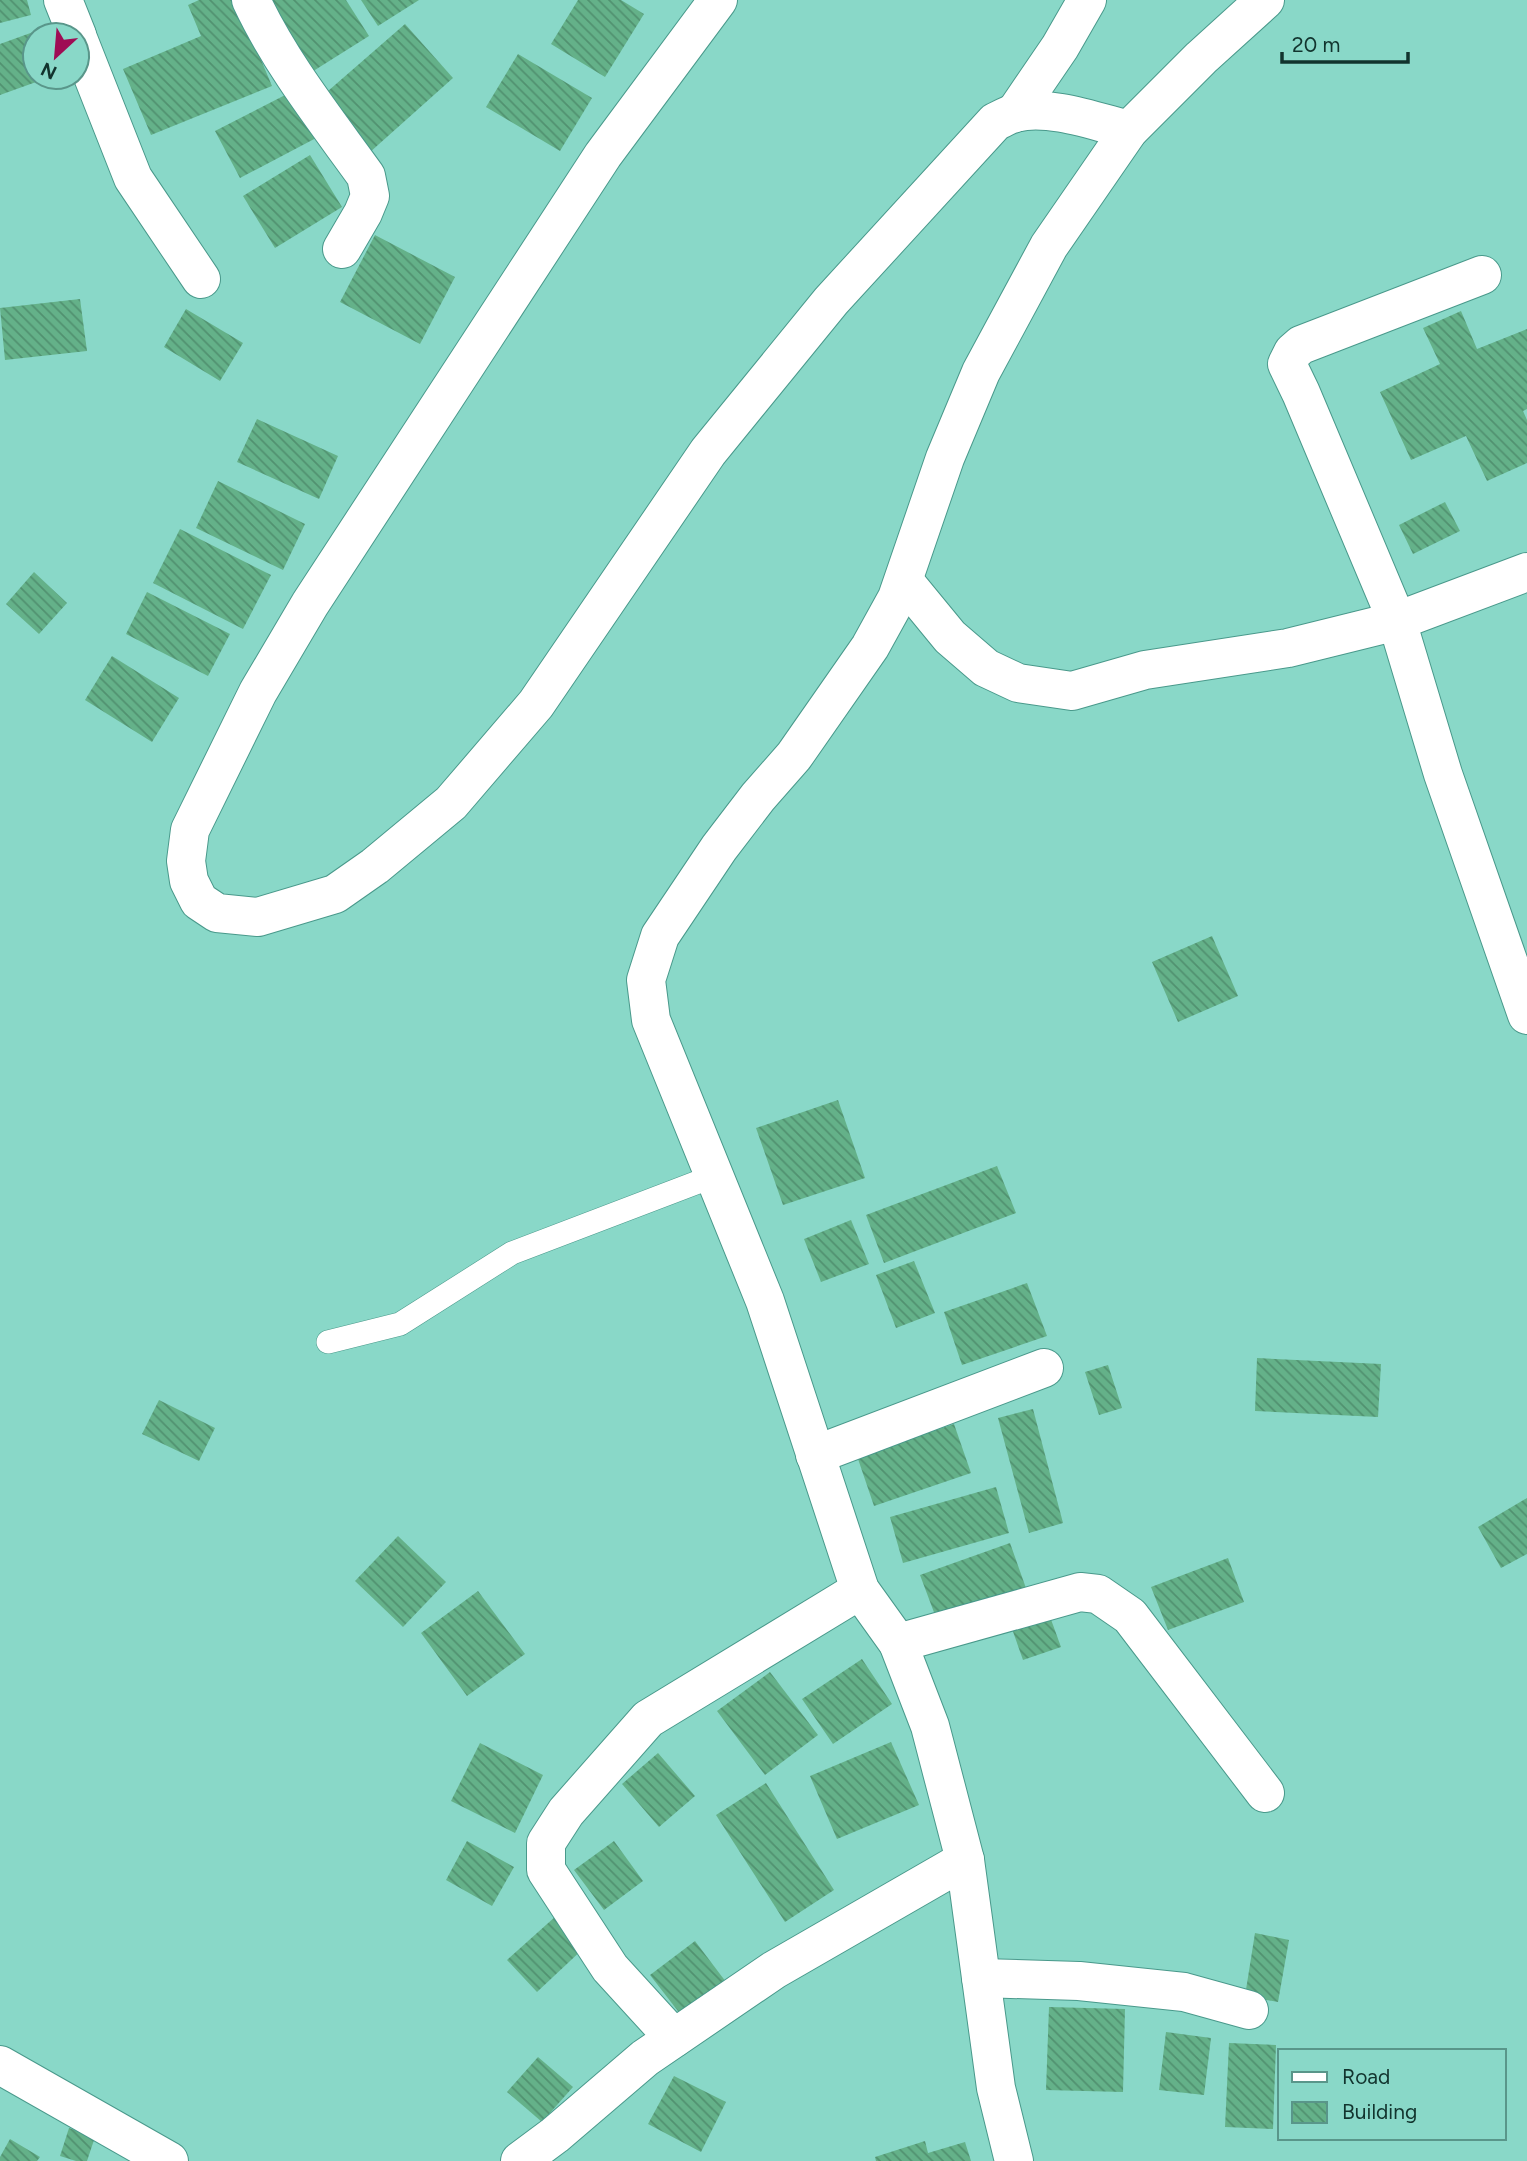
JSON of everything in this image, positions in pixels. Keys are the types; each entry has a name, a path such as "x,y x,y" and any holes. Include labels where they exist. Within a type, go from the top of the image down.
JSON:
{"street":[{"path":"63,0 71,21"},
{"path":"251,0 266,32 294,76 366,176 370,196 342,249"},
{"path":"718,0 603,155 310,604 258,692 190,830 186,861 189,881 200,901 218,912 258,917 335,894 375,866 451,803 536,704 708,452 831,301 995,122 1015,113 1039,111 1129,130"},
{"path":"1015,113 1060,47 1087,0"},
{"path":"1014,2161 996,2088 965,1860 930,1726 898,1643 860,1590 765,1301 651,1020 646,980 660,936 719,848 794,756 862,658 897,598 945,458 981,372 1049,246 1129,130 1201,58 1265,0"},
{"path":"91,71 133,178 201,279"},
{"path":"1482,275 1301,345 1293,352 1287,364 1307,405 1397,621 1443,774 1527,1015"},
{"path":"904,580 950,637 986,668 1018,683 1072,691 1145,670 1288,648 1397,621 1527,572"},
{"path":"815,1455 1044,1368"},
{"path":"674,2038 610,1968 546,1870 546,1843 566,1812 648,1719 860,1590"},
{"path":"898,1643 1080,1592 1097,1594 1130,1616 1265,1793"},
{"path":"520,2161 555,2135 645,2058 774,1970 965,1860"},
{"path":"981,1978 1079,1981 1184,1992 1249,2010"},
{"path":"0,2064 169,2161"}],"lane":[{"path":"328,1342 400,1324 512,1253 714,1176"}],"building":[{"path":"0,0 27,0 31,15 0,23"},
{"path":"199,0 236,0 272,86 151,135 123,69 201,36 188,5"},
{"path":"259,0 346,0 369,36 307,75"},
{"path":"361,0 419,0 378,26"},
{"path":"578,0 621,0 644,14 605,77 551,44"},
{"path":"405,24 453,78 369,153 320,98"},
{"path":"21,36 21,87 0,95 0,44"},
{"path":"518,54 592,98 560,151 486,107"},
{"path":"293,91 318,137 240,178 215,131"},
{"path":"310,155 342,207 275,248 243,196"},
{"path":"375,235 455,277 420,344 340,302"},
{"path":"80,299 87,351 5,360 0,308"},
{"path":"186,309 243,343 220,381 164,347"},
{"path":"1461,311 1477,349 1527,329 1527,409 1523,411 1527,420 1527,463 1487,481 1466,436 1411,460 1380,392 1440,364 1423,328"},
{"path":"257,419 338,456 319,499 237,462"},
{"path":"218,481 305,524 283,570 196,528"},
{"path":"1445,502 1460,531 1413,554 1399,525"},
{"path":"180,529 271,575 243,629 153,583"},
{"path":"34,572 67,603 39,634 6,604"},
{"path":"147,592 230,634 208,676 126,634"},
{"path":"112,656 179,698 152,742 85,700"},
{"path":"1212,936 1238,996 1178,1022 1152,962"},
{"path":"838,1100 865,1178 783,1205 756,1128"},
{"path":"997,1166 1016,1213 884,1263 866,1215"},
{"path":"851,1220 869,1264 821,1282 804,1239"},
{"path":"914,1261 935,1313 896,1328 876,1275"},
{"path":"1027,1283 1047,1336 962,1365 944,1312"},
{"path":"1257,1358 1381,1364 1378,1417 1255,1411"},
{"path":"1108,1365 1122,1408 1099,1415 1085,1372"},
{"path":"159,1400 215,1428 199,1461 142,1434"},
{"path":"1033,1409 1063,1523 1029,1533 998,1418"},
{"path":"954,1424 971,1473 874,1506 857,1456"},
{"path":"996,1487 1009,1533 903,1563 890,1517"},
{"path":"1527,1498 1527,1554 1501,1568 1478,1527"},
{"path":"398,1536 446,1582 403,1627 355,1581"},
{"path":"1010,1543 1027,1591 938,1623 920,1575"},
{"path":"1228,1558 1244,1602 1168,1630 1151,1587"},
{"path":"478,1591 525,1654 467,1696 421,1633"},
{"path":"1049,1614 1061,1647 1023,1660 1011,1626"},
{"path":"862,1659 892,1704 833,1744 802,1699"},
{"path":"770,1672 818,1735 765,1775 717,1711"},
{"path":"891,1742 919,1805 837,1839 810,1776"},
{"path":"480,1743 543,1775 515,1833 451,1801"},
{"path":"658,1753 695,1796 659,1827 622,1784"},
{"path":"766,1783 834,1890 785,1922 716,1815"},
{"path":"467,1841 514,1867 492,1906 446,1880"},
{"path":"614,1841 643,1881 604,1910 574,1870"},
{"path":"556,1916 585,1947 537,1992 507,1960"},
{"path":"1255,1933 1289,1940 1278,2002 1245,1996"},
{"path":"695,1941 726,1982 681,2015 650,1975"},
{"path":"1049,2007 1125,2009 1123,2092 1046,2090"},
{"path":"1166,2032 1211,2038 1204,2095 1159,2090"},
{"path":"1229,2043 1276,2045 1273,2129 1225,2127"},
{"path":"538,2057 573,2087 542,2122 507,2092"},
{"path":"674,2076 726,2102 701,2152 648,2124"},
{"path":"69,2128 95,2137 87,2161 60,2156"},
{"path":"10,2139 40,2157 37,2161 0,2161"},
{"path":"925,2141 928,2153 965,2142 971,2161 876,2161 875,2157"}]}
